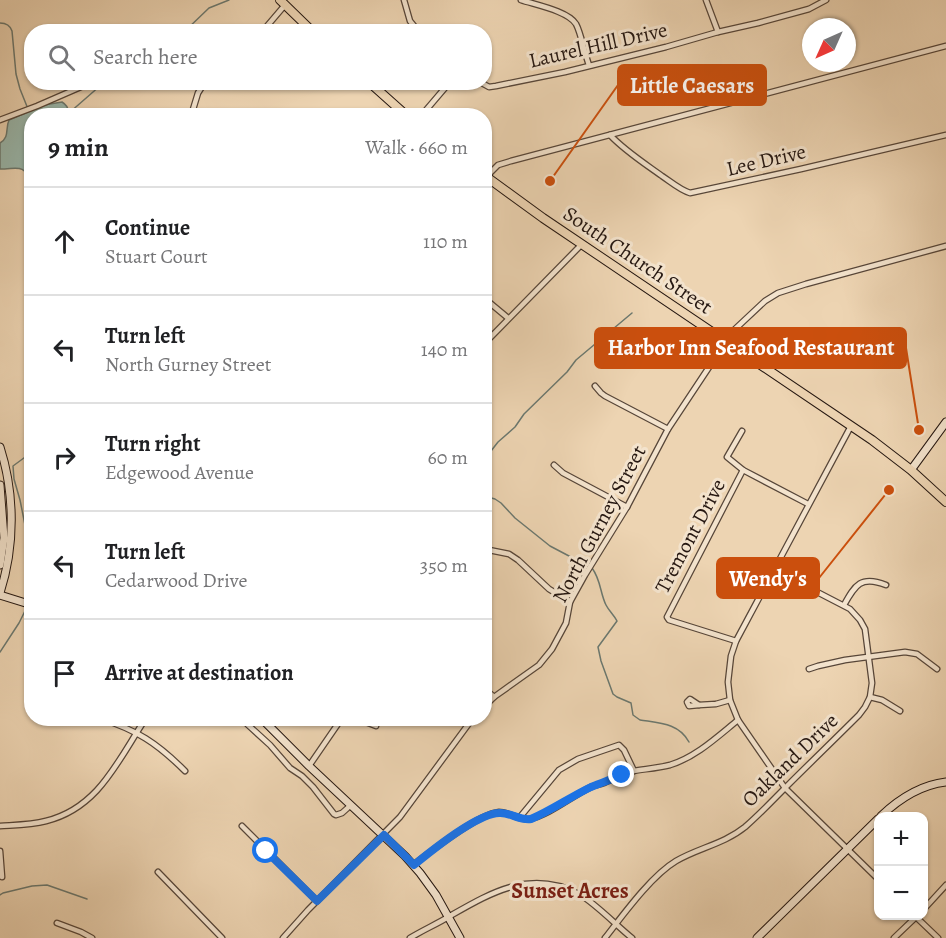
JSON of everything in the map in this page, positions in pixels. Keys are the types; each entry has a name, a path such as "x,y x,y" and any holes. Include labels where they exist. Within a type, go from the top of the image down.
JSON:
{"main road":[{"path":"282,3 304,24"},
{"path":"378,90 398,108"},
{"name":"South Church Street","path":"492,182 880,446 946,502"}],"street":[{"path":"404,0 412,24"},
{"path":"521,0 555,10 573,19 578,27 589,65"},
{"path":"706,0 718,32"},
{"name":"Laurel Hill Drive","path":"492,87 565,72 666,47 809,9 826,0"},
{"path":"268,24 282,3"},
{"path":"492,171 498,165 946,46"},
{"path":"30,108 73,90"},
{"path":"193,108 200,90"},
{"path":"428,108 443,90"},
{"path":"0,120 24,111"},
{"name":"Lee Drive","path":"610,135 619,145 664,178 690,193 946,135"},
{"path":"492,335 582,244"},
{"name":"North Gurney Street","path":"494,697 531,671 552,649 566,623 570,602 585,575 627,507 669,429 733,331 765,300 778,293 946,246"},
{"path":"492,305 508,318"},
{"path":"596,386 605,396 669,429"},
{"path":"911,470 946,422"},
{"path":"851,426 736,641 728,682 730,700 738,720 786,788 874,874"},
{"path":"742,430 727,458 743,470 808,504"},
{"path":"0,447 9,489 12,524 8,562 0,594 24,602"},
{"path":"554,465 563,473 627,507"},
{"name":"Tremont Drive","path":"736,641 669,620 667,617 743,470"},
{"path":"0,485 4,538 0,565"},
{"path":"492,551 509,554 549,589 570,602"},
{"path":"774,570 783,572 792,579 844,605 860,620 865,629 872,676 870,697 882,700 900,711"},
{"path":"844,605 855,587 861,583 876,582 886,585"},
{"path":"809,669 868,656 912,652 923,657 937,669"},
{"name":"Oakland Drive","path":"605,938 656,878 672,864 689,854 721,842 743,828 776,799 859,715 866,707 870,697"},
{"path":"699,705 730,700"},
{"path":"414,865 436,847 484,817 503,812 526,820 535,817 594,786 634,771 666,766 686,758 738,720"},
{"path":"119,726 136,733 164,750 185,771"},
{"path":"0,826 45,822 78,808 105,782 141,726"},
{"path":"249,726 290,768 299,773 313,787 334,814 342,813 351,805"},
{"path":"269,726 414,865 436,895 460,938"},
{"path":"309,766 336,726"},
{"path":"283,938 384,835 409,806 467,726"},
{"path":"520,817 559,770 578,759 619,745 624,750 634,771"},
{"path":"886,812 909,794 946,782"},
{"path":"758,938 874,824"},
{"path":"242,826 317,901"},
{"path":"0,851 2,877"},
{"path":"158,872 222,938"},
{"path":"410,938 492,893 518,885 538,883 560,886 581,895 632,938"},
{"path":"928,905 946,885"},
{"path":"894,938 912,920"},
{"path":"920,920 938,938"},
{"path":"57,923 93,938"}],"water":[{"path":"62,102 67,108 37,108"},
{"path":"24,114 24,171 19,168 0,169 0,143 6,135 9,120"}],"waterway":[{"path":"192,24 209,8 229,0"},
{"path":"0,23 8,25 12,31 16,74 28,108"},
{"path":"75,108 95,90"},
{"path":"492,450 576,360 632,313"},
{"path":"24,458 13,466 24,520"},
{"path":"492,498 501,503 515,518 550,546 588,566"},
{"path":"592,568 606,605 617,621 598,647 613,694 631,703 633,715 640,720 674,727 689,742"},
{"path":"0,652 24,613"},
{"path":"0,895 32,886 47,885 87,899"}],"place":[{"name":"Little Caesars","path":"550,181"},
{"name":"Harbor Inn Seafood Restaurant","path":"919,430"},
{"name":"Wendy's","path":"889,490"}],"district":[{"name":"Sunset Acres","path":"570,890"}],"route":[{"path":"266,851 317,901 384,835 414,865 436,847 484,817 503,812 526,820 531,819 594,786 622,775"}]}
